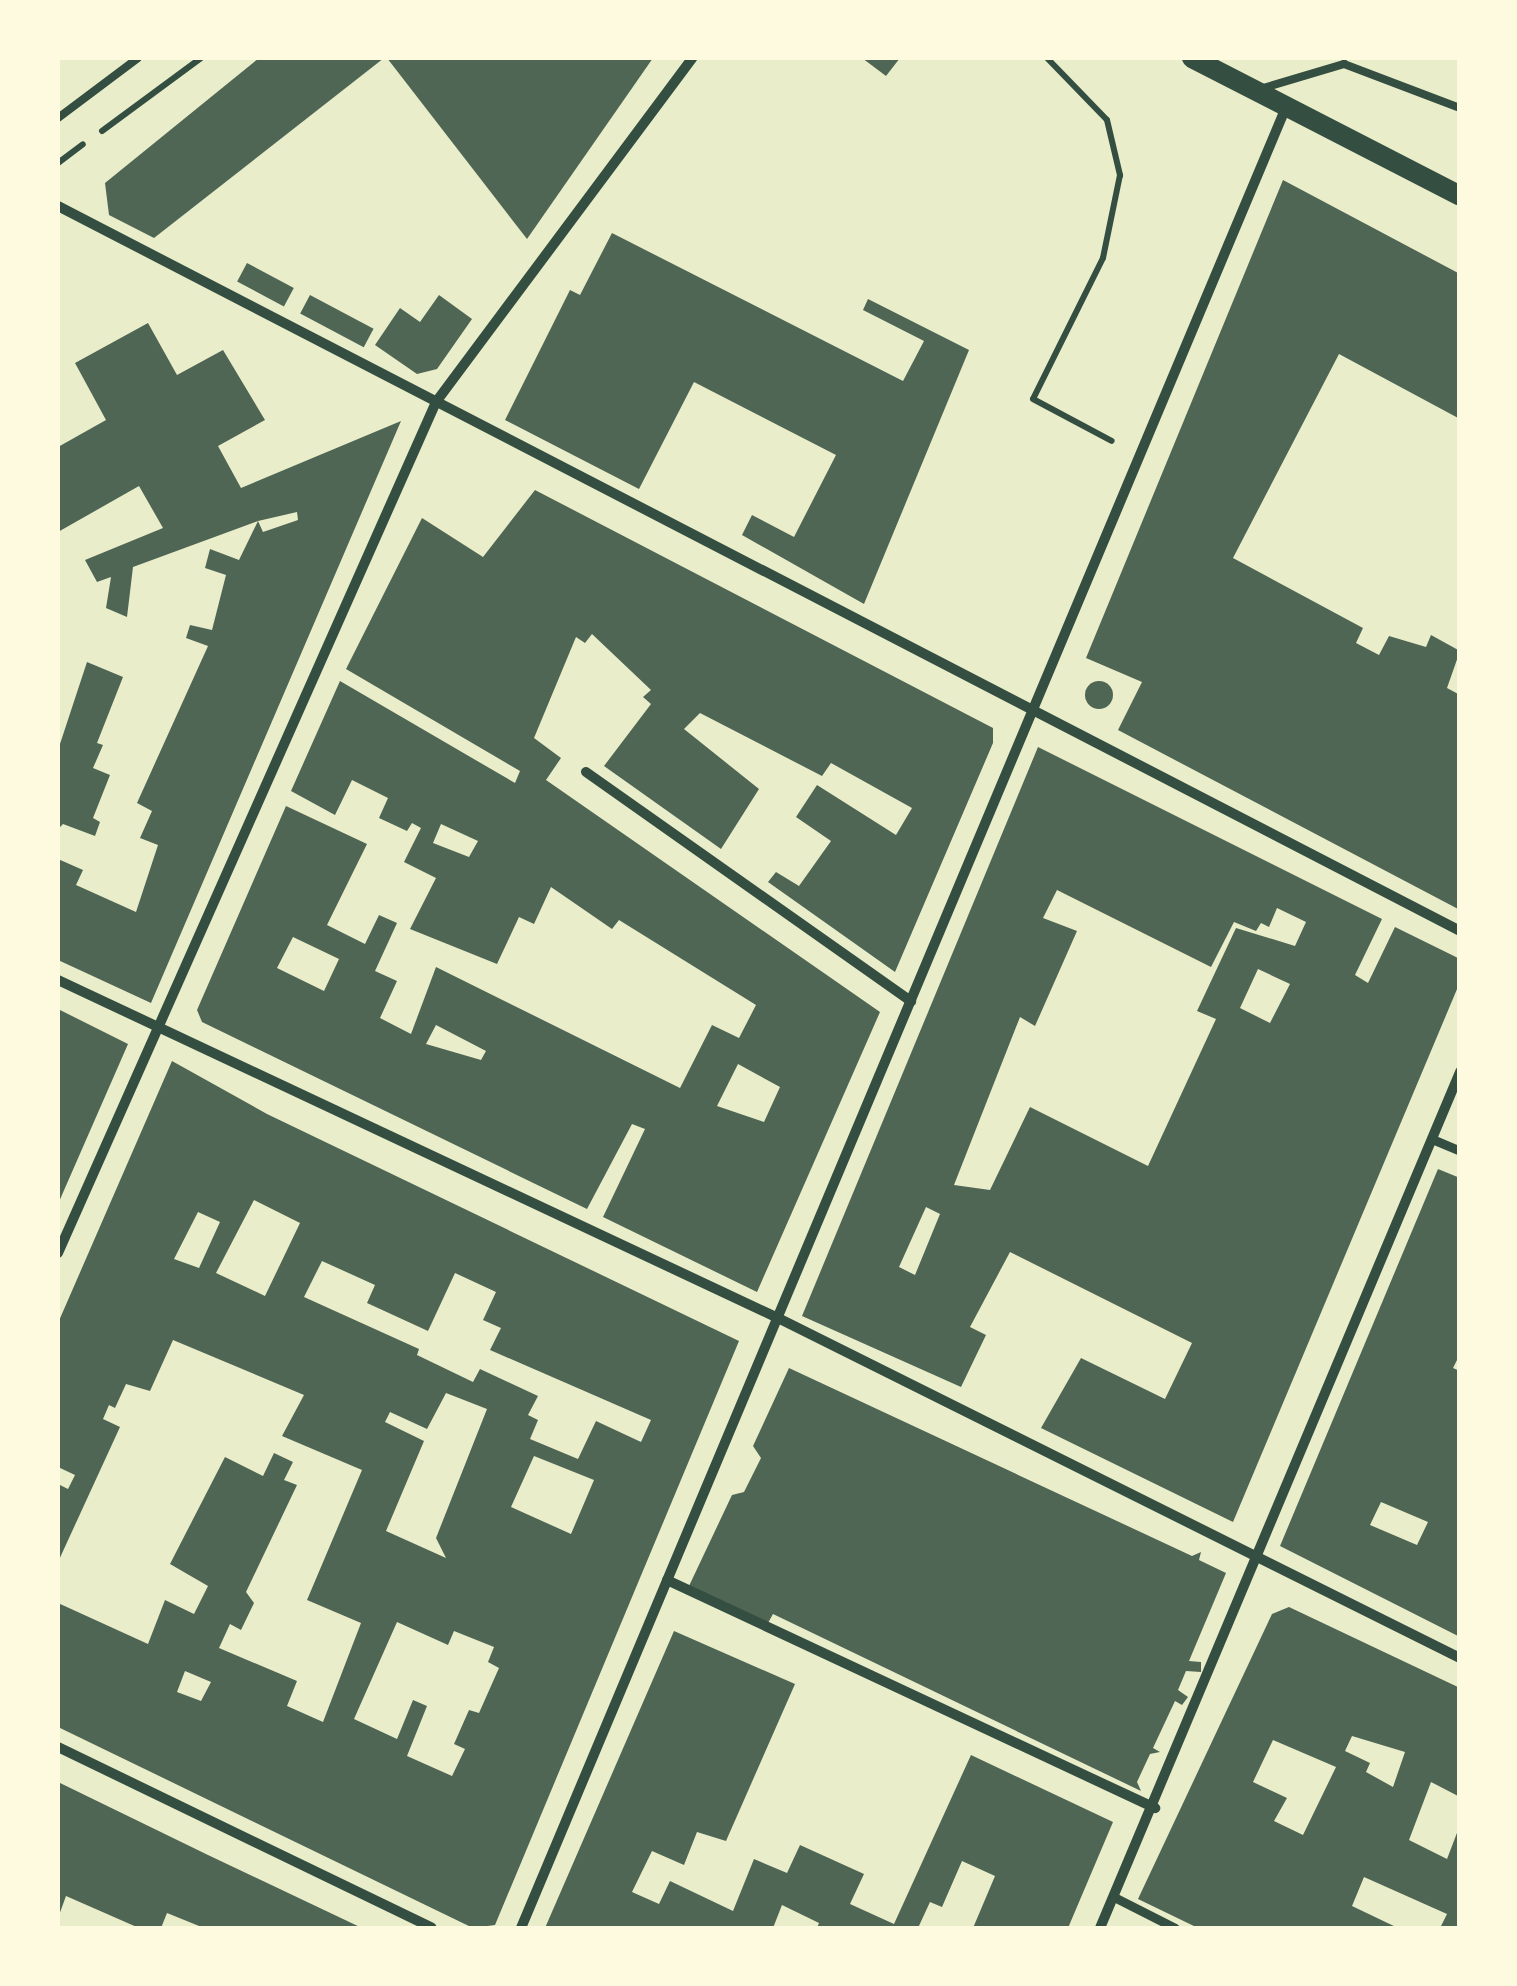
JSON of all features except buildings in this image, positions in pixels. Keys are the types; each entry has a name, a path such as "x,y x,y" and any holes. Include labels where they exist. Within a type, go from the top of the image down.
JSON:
{"main road":[{"path":"1192,58 1460,196"}],"street":[{"path":"58,1252 156,1024 436,402 692,58"},
{"path":"521,1928 1286,106"},
{"path":"58,206 1460,931"},
{"path":"586,772 911,1001"},
{"path":"58,980 778,1318 1460,1658"},
{"path":"1100,1928 1156,1808 1460,1072"},
{"path":"1432,1139 1460,1151"},
{"path":"667,1580 1156,1808"},
{"path":"58,1747 432,1928"},
{"path":"1114,1897 1175,1928"}],"lane":[{"path":"58,118 138,58"},
{"path":"1256,91 1344,64 1460,108"}],"path":[{"path":"58,163 202,58"},
{"path":"1047,58 1107,120 1120,175 1103,258 1033,399 1140,456"}]}
